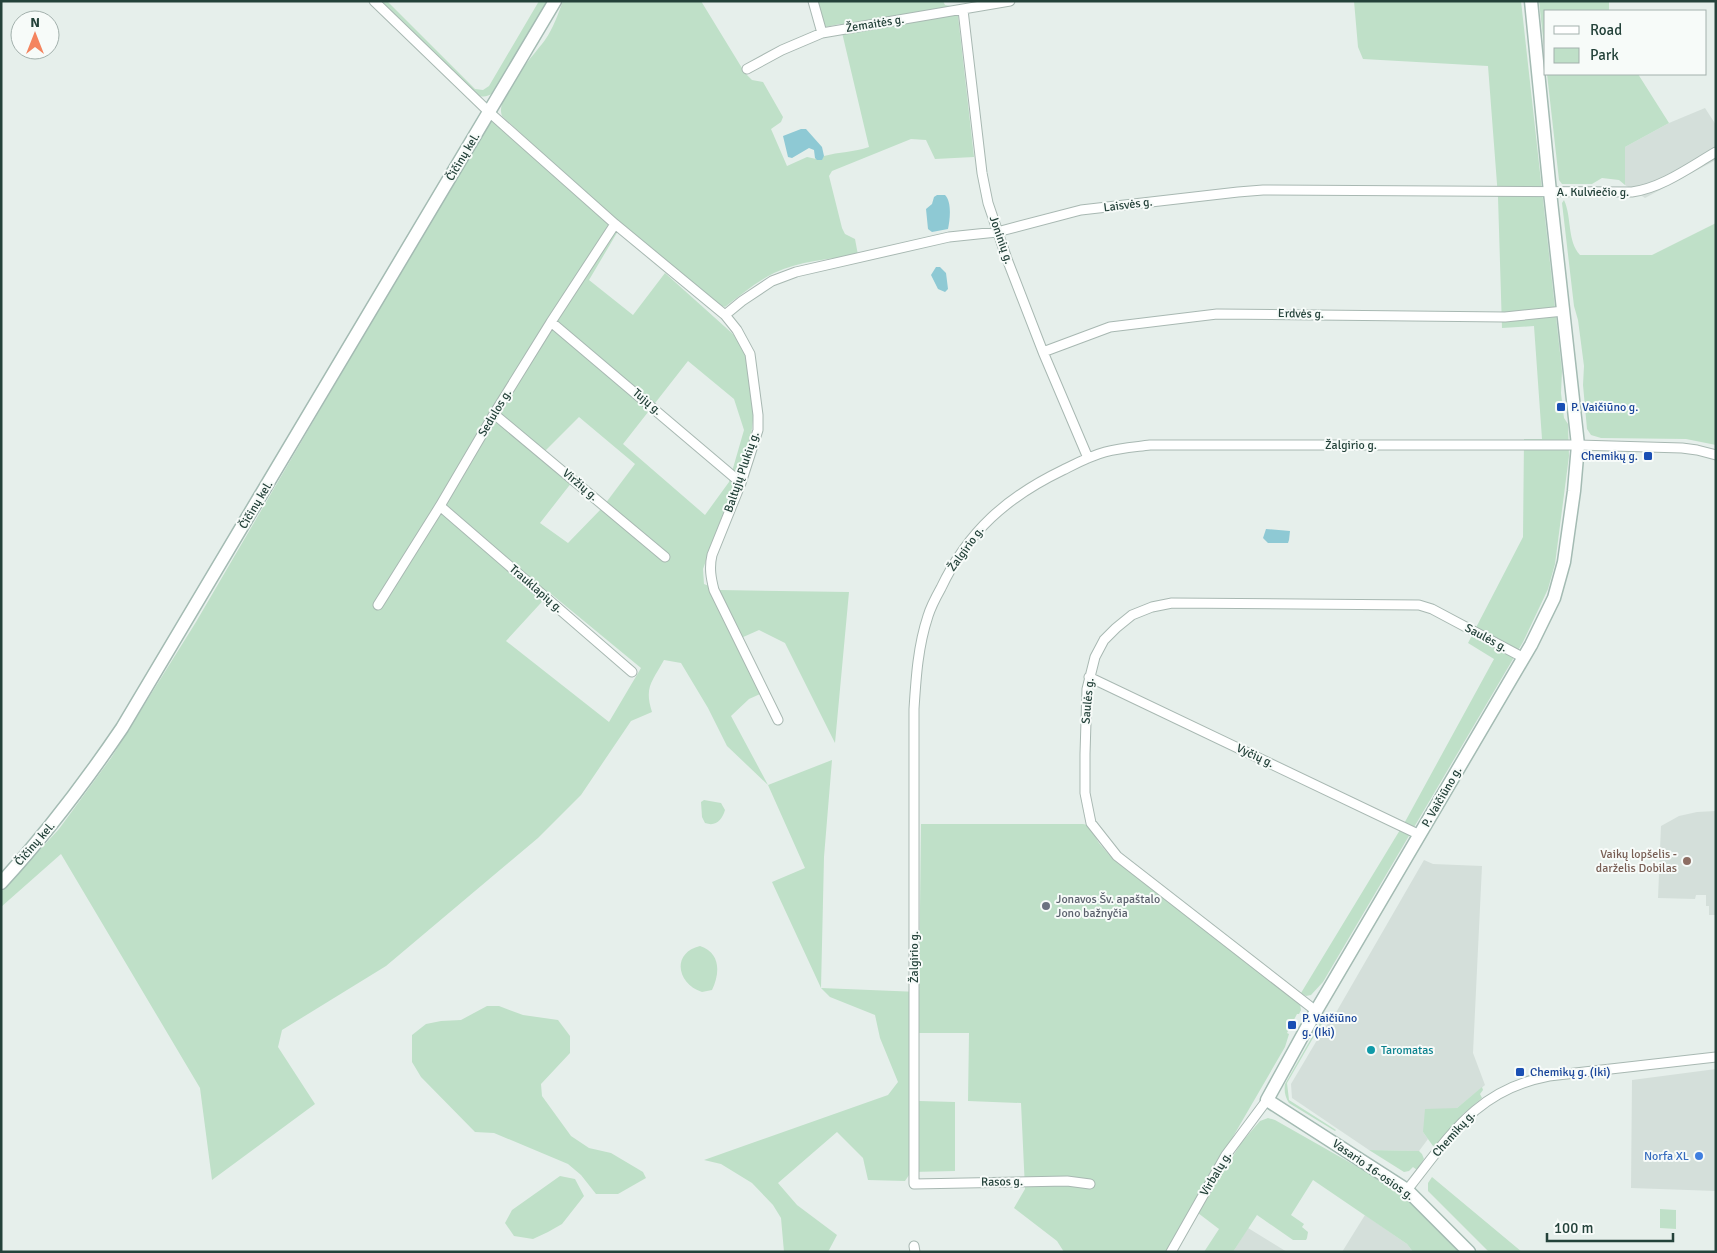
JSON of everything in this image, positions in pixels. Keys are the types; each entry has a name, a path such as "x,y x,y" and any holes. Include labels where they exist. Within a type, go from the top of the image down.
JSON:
{"main road":[{"name":"Čičinų kel.","path":"1,883 64,810 122,728 555,1"},
{"name":"P. Vaičiūno g.","path":"1267,1100 1316,1011 1524,658 1547,614 1560,580 1568,536 1578,445 1530,1"},
{"name":"Vasario 16-osios g.","path":"1267,1100 1407,1190 1469,1252"}],"street":[{"name":"Baltųjų Plukių g.","path":"374,1 489,112 615,224 725,315 737,330 750,354 758,415 758,430 741,483 712,555 710,576 714,590 778,720"},
{"path":"813,1 822,33"},
{"name":"Žemaitės g.","path":"747,69 782,50 822,33 1010,1"},
{"name":"Joninių g.","path":"963,10 982,173 988,203 1043,352 1088,458"},
{"name":"A. Kulviečio g.","path":"1550,192 1643,191 1716,152"},
{"name":"Laisvės g.","path":"725,315 772,281 796,272 949,237 998,232 1081,210 1238,192 1300,190 1550,192"},
{"name":"Sedulos g.","path":"378,605 551,322 615,224"},
{"name":"Erdvės g.","path":"1043,352 1110,327 1217,314 1505,317 1564,311"},
{"name":"Tujų g.","path":"551,322 741,483"},
{"name":"Viržių g.","path":"494,414 665,557"},
{"name":"Žalgirio g.","path":"914,1184 914,709 917,661 928,614 952,566 971,538 991,517 1018,496 1051,476 1088,458 1123,448 1150,445 1578,445"},
{"path":"1578,445 1682,448 1716,455"},
{"name":"Trauklapių g.","path":"440,506 632,672"},
{"name":"Saulės g.","path":"1316,1011 1117,856 1092,823 1085,794 1087,689 1095,657 1104,640 1132,615 1152,607 1172,603 1419,605 1432,609 1524,658"},
{"name":"Vyčių g.","path":"1089,677 1420,835"},
{"name":"Chemikų g.","path":"1407,1190 1465,1119 1487,1100 1509,1088 1549,1076 1716,1057"},
{"name":"Virbalų g.","path":"1172,1252 1226,1155 1267,1100"},
{"name":"Rasos g.","path":"914,1184 1067,1181 1090,1184"}],"shaded area":[{"path":"1705,108 1716,125 1716,160 1645,198 1625,185 1625,147 1669,123"},
{"name":"Vaikų lopšelis - darželis Dobilas","path":"1716,811 1716,915 1709,915 1709,906 1706,906 1706,895 1696,895 1695,899 1658,898 1661,826 1679,816 1697,812"},
{"path":"1424,860 1433,864 1482,866 1473,1053 1485,1085 1423,1132 1428,1139 1419,1151 1369,1150 1292,1098 1291,1084 1323,1030 1334,1016"},
{"path":"1716,1069 1716,1191 1631,1188 1632,1080"},
{"path":"1365,1215 1407,1244 1413,1252 1342,1252"},
{"path":"1248,1228 1287,1252 1233,1252"}],"green space":[{"path":"380,1 387,1 475,89 483,90 489,86 539,1 547,1 493,93 480,96"},
{"path":"563,1 701,1 745,73 752,80 763,82 783,117 781,122 771,129 787,166 807,157 821,160 824,156 869,147 840,24 825,27 817,1 943,1 945,5 957,7 974,157 935,159 926,140 911,139 832,171 829,176 842,228 845,234 855,239 858,255 815,261 784,269 761,280 725,307 714,303 604,210 502,116 501,108 509,88 548,36"},
{"path":"1354,1 1521,1 1562,371 1561,393 1564,418 1568,424 1569,456 1555,564 1548,589 1523,642 1323,982 1311,995 1306,996 1301,993 1406,820 1494,659 1468,643 1523,537 1524,439 1542,439 1534,326 1502,328 1498,197 1488,66 1363,59 1358,47"},
{"path":"1539,1 1609,1 1609,10 1544,10 1544,47"},
{"path":"1547,75 1639,75 1669,123 1625,147 1625,185 1619,180 1602,178 1592,184 1562,184 1559,180"},
{"path":"492,121 497,123 618,231 589,280 633,315 665,273 734,335 747,356 754,412 751,436 703,569 704,584 719,590 849,592 835,743 785,643 759,630 741,638 767,691 749,699 731,716 768,785 727,746 708,708 681,663 664,660 649,690 652,712 631,721 581,795 538,838 386,966 282,1030 278,1047 315,1104 212,1180 200,1088 61,854 1,907 1,892 59,829 111,758 196,622 487,124","holes":["688,361 734,399 744,430 729,482 705,515 623,444","579,417 635,464 602,508 568,543 540,523 572,482 540,456","550,593 641,668 609,722 506,641"]},
{"path":"1564,200 1573,243 1580,255 1652,255 1716,223 1716,445 1686,439 1601,438 1591,435 1587,429 1583,385 1584,366 1578,320 1574,306 1562,203"},
{"path":"832,760 824,857 821,988 772,882 805,868 768,785"},
{"path":"704,800 721,803 725,810 720,820 712,824 705,823 702,817 701,802"},
{"path":"921,824 1083,824 1088,825 1099,843 1111,857 1300,1004 1301,1010 1287,1033 1289,1034 1285,1047 1166,1252 1064,1252 1057,1241 1014,1208 1025,1189 1021,1103 968,1101 969,1033 918,1033 919,1101 955,1102 955,1171 911,1172 905,1181 868,1180 863,1158 837,1132 778,1183 797,1205 837,1235 828,1252 784,1252 781,1218 773,1205 752,1183 721,1164 704,1160 888,1095 898,1082 880,1038 875,1015 830,997 821,988 919,992"},
{"path":"700,946 712,953 717,964 715,984 712,990 702,992 687,982 681,969 681,962 685,955"},
{"path":"487,1006 499,1006 523,1015 558,1020 570,1036 570,1053 541,1084 542,1096 571,1136 589,1148 611,1153 643,1172 646,1178 618,1194 596,1194 581,1175 568,1164 494,1133 475,1132 421,1077 412,1062 412,1035 426,1024 461,1020"},
{"path":"1328,1013 1332,1014 1320,1026 1287,1083 1289,1100 1335,1131 1289,1103 1285,1092 1285,1084 1324,1016"},
{"path":"1482,1087 1483,1090 1480,1094 1482,1098 1464,1113 1437,1145 1433,1146 1423,1132 1425,1109 1457,1108"},
{"path":"1268,1118 1275,1120 1386,1183 1414,1204 1461,1252 1413,1252 1407,1244 1313,1180 1291,1215 1304,1224 1302,1227 1308,1232 1306,1240 1293,1240 1257,1215 1233,1252 1204,1252 1219,1229 1198,1213 1241,1143 1260,1121"},
{"path":"1369,1150 1419,1151 1424,1159 1417,1170 1413,1167 1409,1171 1404,1172"},
{"path":"560,1176 575,1179 584,1196 562,1224 548,1232 533,1239 514,1236 505,1223 512,1210"},
{"path":"1432,1177 1522,1252 1489,1252 1428,1191 1428,1183"},
{"path":"1660,1209 1676,1210 1676,1229 1660,1228"}],"water":[{"path":"806,129 822,147 824,156 822,160 817,160 814,150 809,148 792,158 788,157 783,136"},
{"path":"945,195 949,202 948,229 932,232 928,229 926,209 932,204 934,197"},
{"path":"936,267 940,267 946,273 948,289 945,292 938,289 931,275"},
{"path":"1266,529 1290,531 1288,543 1268,543 1263,538"}],"place":[{"name":"P. Vaičiūno g.","path":"1561,407"},
{"name":"Chemikų g.","path":"1648,456"},
{"name":"Vaikų lopšelis - darželis Dobilas","path":"1687,861"},
{"name":"Jonavos Šv. apaštalo Jono bažnyčia","path":"1046,906"},
{"name":"P. Vaičiūno g. (Iki)","path":"1292,1025"},
{"name":"Taromatas","path":"1371,1050"},
{"name":"Chemikų g. (Iki)","path":"1520,1072"},
{"name":"Norfa XL","path":"1699,1156"}]}
